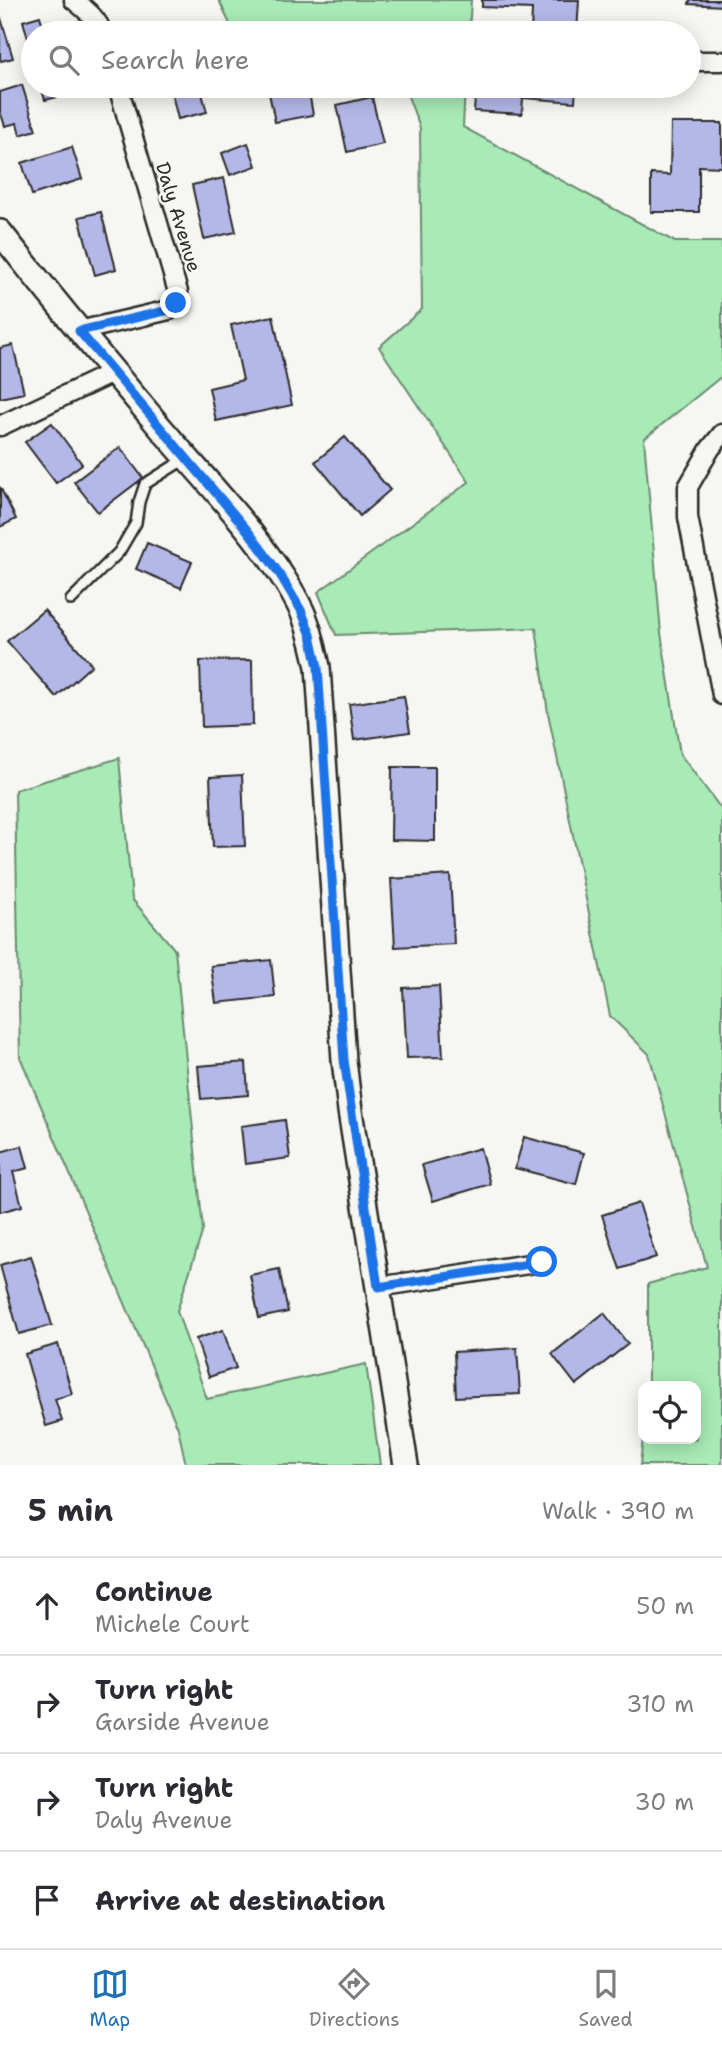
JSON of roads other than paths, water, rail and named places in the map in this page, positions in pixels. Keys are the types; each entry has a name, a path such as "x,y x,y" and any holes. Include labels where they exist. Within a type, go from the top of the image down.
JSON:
{"street":[{"path":"74,0 95,21"},
{"path":"701,61 722,61"},
{"name":"Daly Avenue","path":"79,331 169,310 176,303 178,292 121,98"},
{"path":"0,232 79,331 248,531 279,573 301,610 313,646 318,667 344,1060 406,1465"},
{"path":"0,426 114,372"},
{"path":"722,434 688,486 688,517 722,695"},
{"path":"378,1287 542,1262"}],"lane":[{"path":"71,600 119,552 136,523 145,484 187,458"}]}
